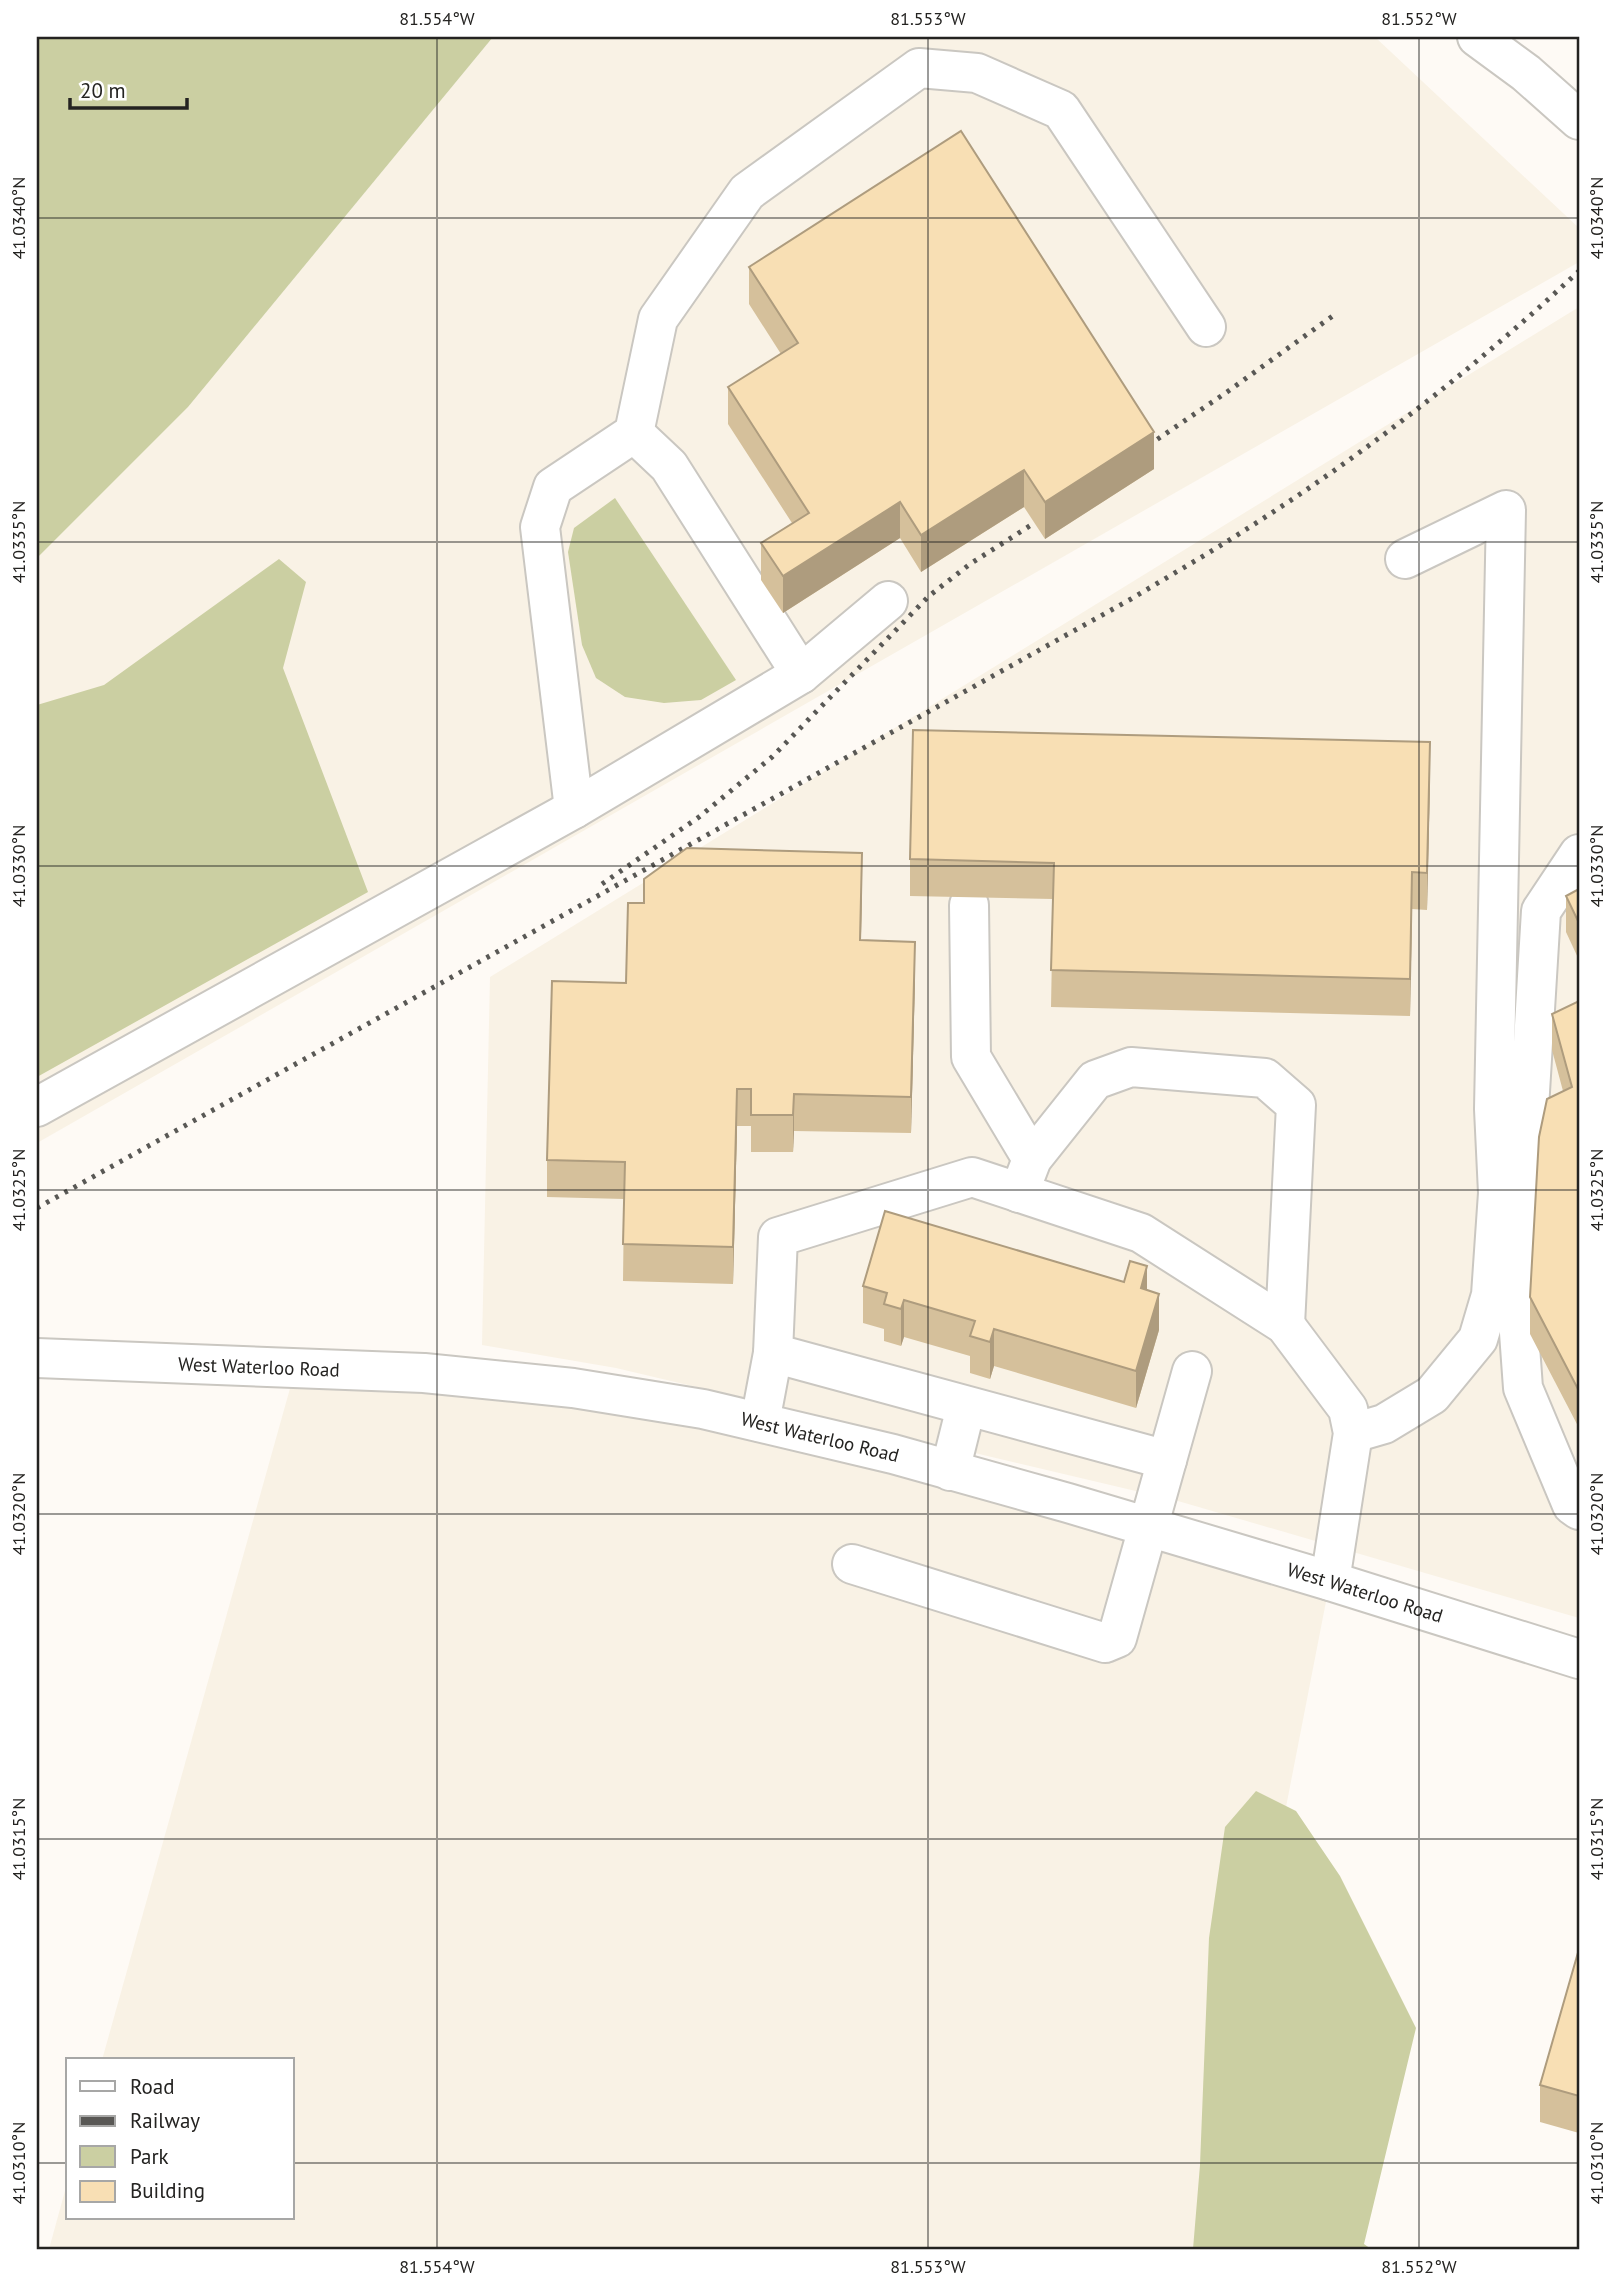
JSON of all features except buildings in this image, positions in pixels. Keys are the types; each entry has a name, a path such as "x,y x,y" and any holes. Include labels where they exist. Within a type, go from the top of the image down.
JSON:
{"main road":[{"path":"1477,37 1526,73 1579,120"},
{"path":"574,809 540,527 553,486 634,433 658,319 747,192 919,68 977,73 1061,110 1206,327"},
{"path":"634,433 669,467 800,674"},
{"path":"1353,1433 1384,1424 1432,1395 1478,1339 1491,1295 1498,1193 1494,1109 1506,510 1405,558"},
{"path":"37,1107 574,809 800,674 888,601"},
{"path":"1579,854 1541,911 1517,1305 1523,1388 1572,1505 1579,1510"},
{"path":"969,905 971,1057 1025,1176"},
{"path":"1025,1176 1095,1080 1131,1067 1265,1078 1296,1105 1285,1325"},
{"path":"760,1422 773,1353 778,1237 972,1177 1025,1176 1141,1233 1285,1325 1348,1409 1353,1433 1330,1581"},
{"path":"773,1353 1167,1460"},
{"name":"West Waterloo Road","path":"37,1358 424,1373 573,1388 703,1409 893,1454 1330,1581 1579,1659"},
{"path":"852,1564 1105,1643 1116,1638 1192,1371"},
{"path":"950,1471 966,1407"}],"shaded area":[{"path":"493,37 1375,37 1579,228 1579,262 37,1143 37,558 188,407"},
{"path":"1579,307 1579,1618 1178,1501 616,1368 482,1345 490,977"},
{"path":"296,1367 893,1454 1330,1581 1200,2249 49,2249 66,2187 66,2220 294,2220 294,2058 103,2058"}],"green space":[{"path":"37,37 493,37 188,407 37,558"},
{"path":"615,498 736,680 701,700 664,703 625,697 596,678 582,645 568,552 574,528"},
{"path":"279,559 306,582 283,668 368,892 37,1077 37,705 104,685"},
{"path":"1256,1791 1296,1811 1340,1876 1416,2028 1364,2244 1371,2249 1193,2249 1200,2165 1209,1938 1225,1827"}],"railway":[{"path":"37,1208 1131,599 1217,548 1333,471 1418,408 1540,307 1579,271"},
{"path":"1140,451 1334,315"},
{"path":"602,884 699,817 772,757 929,596 970,564 1050,513"}]}
